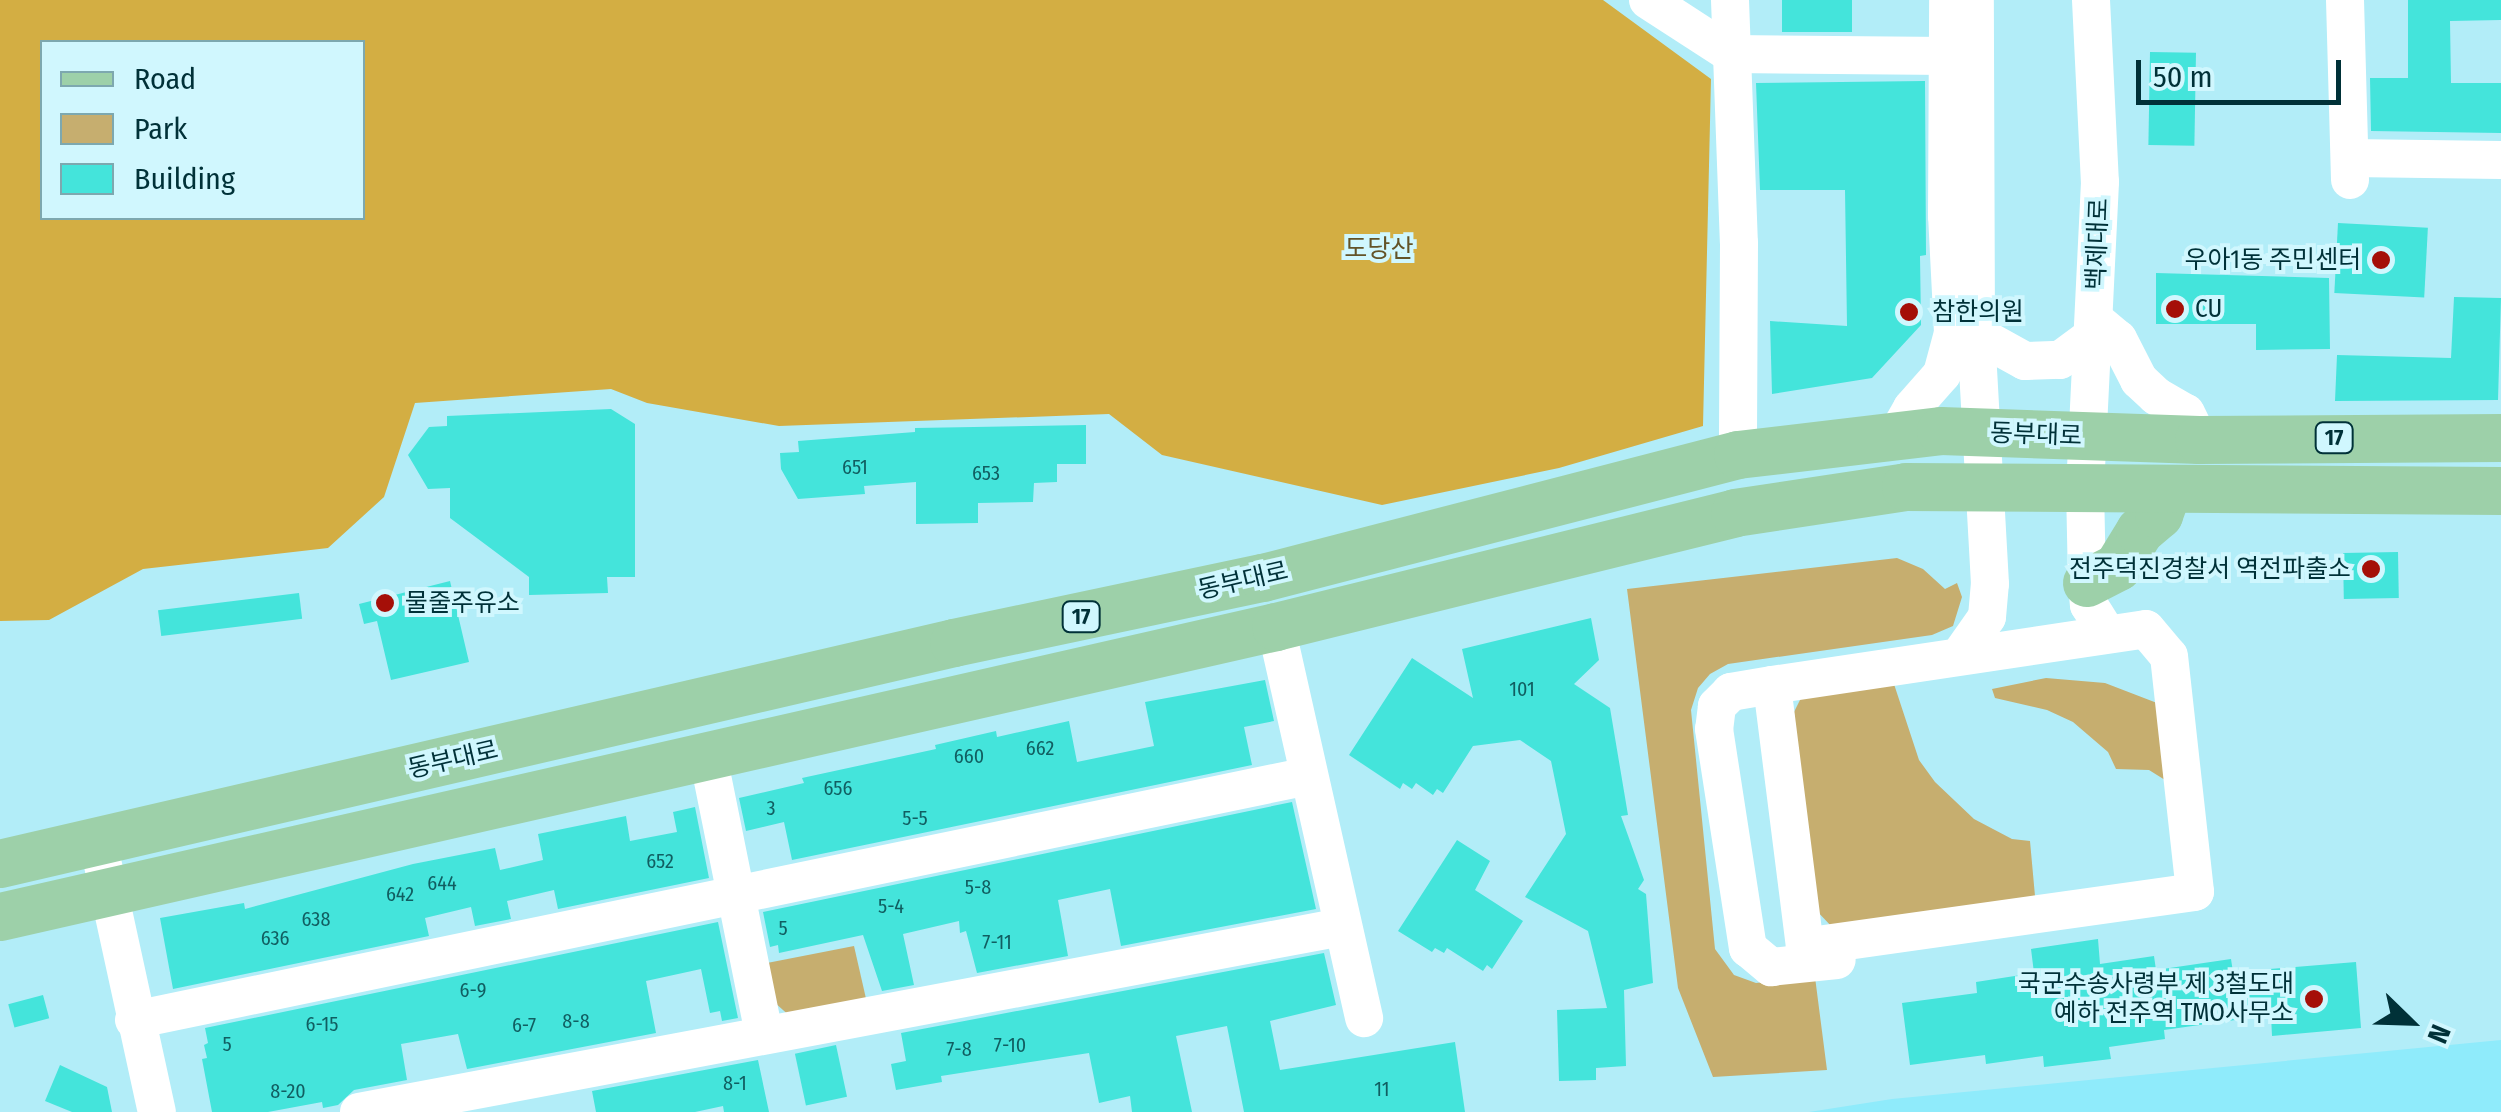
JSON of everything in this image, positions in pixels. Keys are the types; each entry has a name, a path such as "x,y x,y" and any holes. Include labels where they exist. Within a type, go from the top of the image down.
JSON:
{"main road":[{"name":"동부대로","path":"0,864 954,643 1262,578 1738,455 1896,436 1982,432 2199,440 2501,438"},
{"name":"동부대로","path":"0,918 1276,627 1736,513 1886,489 2501,492"},
{"path":"2087,583 2118,567 2140,531 2159,516 2168,490"}],"street":[{"path":"1648,0 1731,54 1948,56"},
{"path":"1730,0 1739,243 1738,455"},
{"path":"1896,436 1912,408 1942,374 1953,332 1946,216 1948,0"},
{"path":"1960,654 1987,617 1990,584 1976,334 1975,0"},
{"name":"백제대로","path":"2087,583 2086,487 2100,182 2091,0"},
{"path":"2345,0 2350,169 2501,160"},
{"path":"1947,119 1974,164"},
{"path":"1946,216 1974,164"},
{"path":"1976,334 2025,361 2060,360 2095,328 2118,339 2139,380 2156,396 2186,413 2199,440"},
{"path":"2087,583 2089,605 2108,634"},
{"path":"1276,627 1364,1018"},
{"path":"2146,629 2199,698 2218,898 2215,908 1770,967 1748,948 1714,729 1716,706 1731,692 2108,634 2146,629"},
{"path":"1772,685 1805,947 2196,892 2168,656"},
{"path":"708,756 764,1033"},
{"path":"134,1020 1308,776"},
{"path":"98,842 106,893 157,1112"},
{"path":"358,1112 1342,927"}],"shaded area":[{"path":"2501,1040 2501,1112 1809,1112 1892,1099"}],"green space":[{"name":"도당산","path":"0,0 1603,0 1711,79 1703,426 1559,468 1382,505 1162,455 1109,414 779,426 647,403 611,389 415,403 384,497 328,548 143,569 49,620 0,621"},
{"path":"1897,558 1923,569 1945,589 1957,583 1962,597 1953,626 1932,635 1728,664 1710,674 1698,688 1691,710 1715,949 1734,975 1756,983 1815,977 1827,1070 1713,1077 1678,988 1627,589"},
{"path":"1892,678 1919,760 1935,782 1974,819 2012,839 2030,841 2036,907 1832,927 1815,909 1794,712 1804,692"},
{"path":"2046,678 2105,683 2157,703 2165,780 2149,770 2116,769 2108,752 2073,722 2047,710 1995,698 1992,689"},
{"path":"854,946 867,1003 792,1018 774,1002 767,963"}],"building":[{"path":"1782,0 1852,0 1852,32 1782,32"},
{"path":"2408,0 2501,0 2501,20 2450,21 2451,83 2501,83 2501,133 2371,131 2370,78 2408,78"},
{"path":"2150,52 2196,53 2194,146 2148,145"},
{"path":"1925,81 1926,255 1920,256 1921,325 1872,378 1772,394 1770,321 1847,326 1845,190 1760,190 1756,83"},
{"name":"우아1동 주민센터","path":"2338,223 2428,228 2424,298 2334,293"},
{"path":"2156,273 2329,278 2330,349 2256,350 2256,324 2156,324"},
{"path":"2454,297 2501,298 2498,400 2335,401 2337,355 2451,358"},
{"path":"611,409 635,424 635,577 607,577 608,593 529,595 529,577 450,518 450,488 428,489 408,455 429,427 447,426 447,416"},
{"path":"1086,425 1086,464 1057,464 1057,482 1034,483 1033,502 978,503 978,523 916,524 916,482 864,486 865,494 798,499 781,469 780,453 799,452 798,441 915,432 915,428"},
{"name":"전주덕진경찰서 역전파출소","path":"2398,552 2399,598 2344,599 2343,553"},
{"path":"450,581 469,662 391,680 377,621 364,624 359,604"},
{"path":"299,593 302,619 161,636 158,610"},
{"path":"1591,618 1599,660 1574,684 1610,708 1628,815 1621,816 1644,880 1638,889 1646,894 1653,983 1624,990 1626,1066 1596,1068 1596,1080 1559,1081 1557,1010 1607,1008 1588,931 1525,897 1566,834 1551,761 1520,740 1473,746 1443,793 1437,789 1433,795 1416,783 1412,789 1403,783 1400,789 1349,755 1412,658 1473,698 1462,649"},
{"path":"1265,680 1274,721 1244,727 1252,765 792,860 784,822 746,831 739,798 804,783 802,778 936,749 935,745 996,731 997,737 1069,721 1077,762 1154,746 1145,702"},
{"path":"1292,802 1316,909 1121,946 1110,889 1058,900 1068,956 977,973 966,931 960,933 959,921 903,934 914,985 882,991 863,935 779,953 778,945 770,947 763,912"},
{"path":"695,807 709,878 558,909 554,890 507,901 511,919 475,926 471,907 425,918 429,936 173,989 160,918 244,903 245,909 413,864 495,848 500,870 543,860 538,834 626,816 630,841 677,832 673,812"},
{"path":"1457,840 1490,861 1475,890 1523,921 1492,969 1487,965 1483,971 1447,948 1444,953 1435,948 1432,952 1398,931"},
{"path":"718,922 738,1018 722,1021 720,1011 710,1013 701,969 646,981 656,1033 467,1069 458,1034 401,1044 407,1080 354,1090 338,1105 323,1108 322,1102 268,1112 212,1112 202,1059 207,1058 205,1028"},
{"path":"2098,939 2100,964 2154,956 2156,970 2231,959 2233,972 2356,962 2361,1028 2272,1036 2271,1015 2164,1030 2165,1039 2109,1047 2111,1059 2044,1067 2043,1056 1986,1064 1985,1055 1910,1065 1902,1003 1977,993 1976,982 2034,973 2031,949"},
{"path":"1324,953 1336,1005 1270,1021 1280,1070 1455,1042 1465,1112 1244,1112 1227,1026 1176,1036 1192,1112 1132,1112 1130,1096 1099,1103 1089,1053 941,1076 942,1082 896,1090 891,1064 906,1061 901,1033"},
{"path":"43,995 49,1018 14,1027 8,1004"},
{"path":"836,1045 847,1097 806,1106 795,1054"},
{"path":"758,1060 769,1112 724,1112 723,1106 695,1112 596,1112 592,1091"},
{"path":"60,1065 107,1087 112,1112 72,1112 45,1101"}],"place":[{"name":"우아1동 주민센터","path":"2381,260"},
{"name":"CU","path":"2175,309"},
{"name":"참한의원","path":"1909,312"},
{"name":"전주덕진경찰서 역전파출소","path":"2371,569"},
{"name":"물줄주유소","path":"385,603"},
{"name":"국군수송사령부 제 3철도대 예하 전주역 TMO사무소","path":"2314,999"}]}
